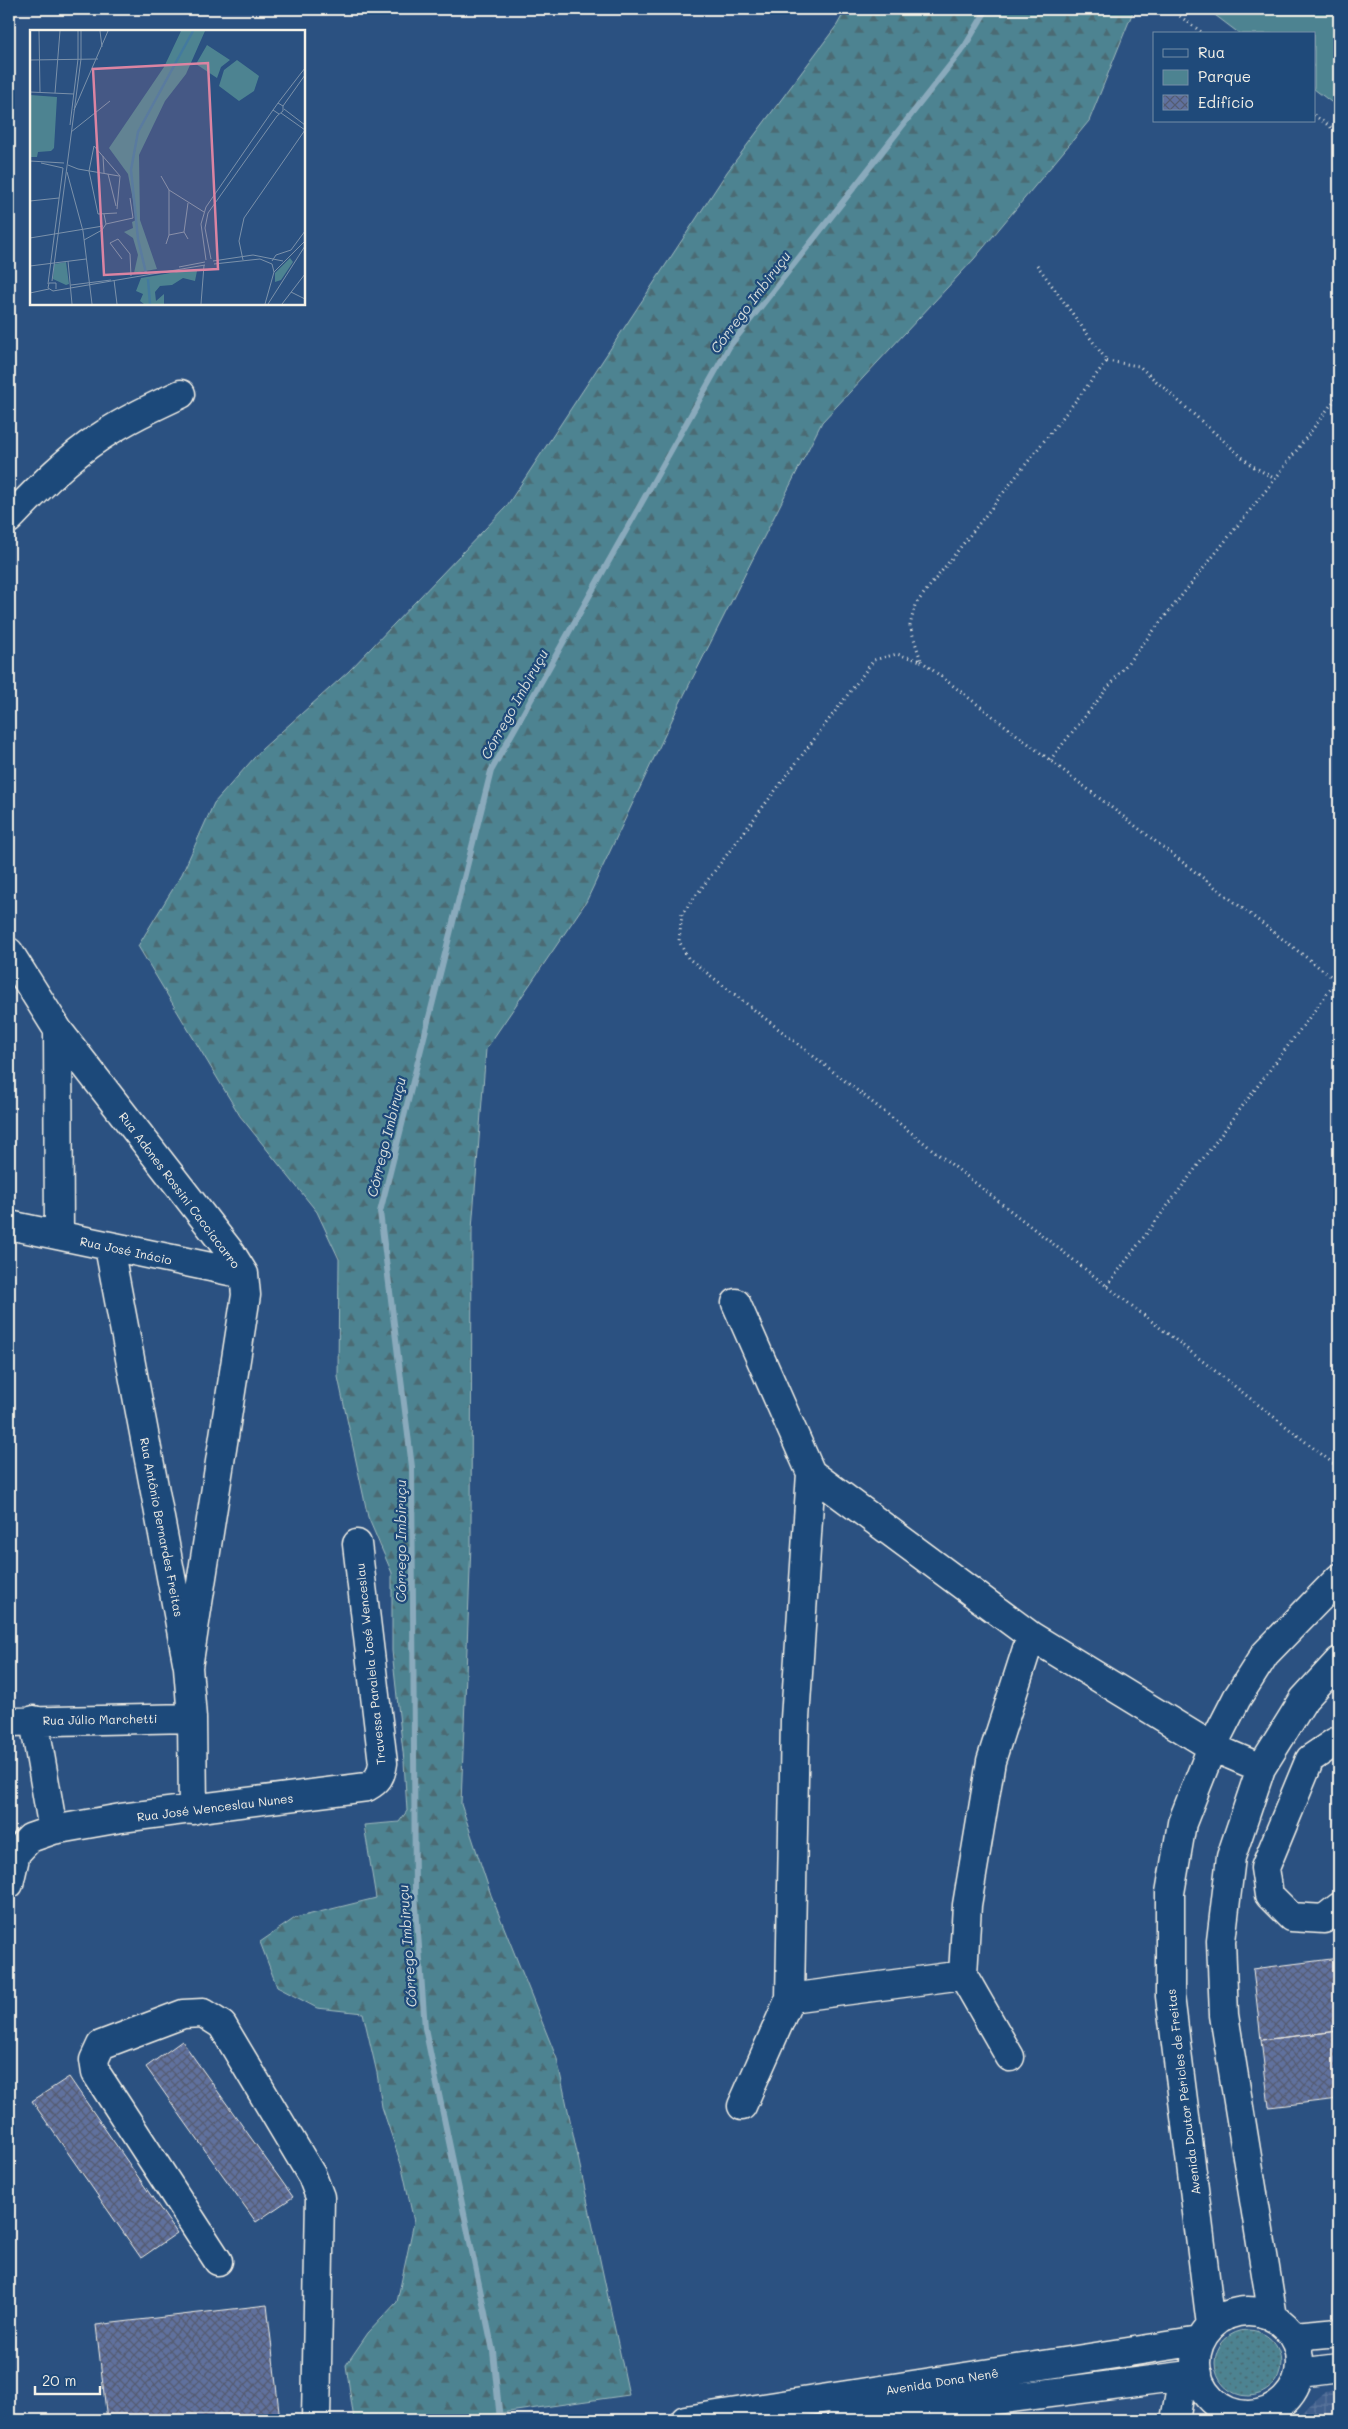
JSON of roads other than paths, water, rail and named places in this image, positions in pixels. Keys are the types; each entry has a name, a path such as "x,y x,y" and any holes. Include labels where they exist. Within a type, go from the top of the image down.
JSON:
{"street":[{"path":"9,519 60,469 98,438 135,415 181,394"},
{"name":"Rua Adones Rossini Cacciacarro","path":"9,952 58,1030 231,1253 244,1274 246,1295 188,1667"},
{"path":"58,1030 59,1235"},
{"name":"Rua José Inácio","path":"9,1225 244,1274"},
{"name":"Rua Antônio Bernardes Freitas","path":"109,1247 188,1667 192,1718 193,1810"},
{"path":"736,1303 811,1473 795,1719 790,1998 742,2106"},
{"path":"811,1473 1031,1636 1212,1747 1261,1768"},
{"name":"Travessa Paralela José Wenceslau","path":"357,1544 383,1763 382,1774 376,1782"},
{"name":"Avenida Doutor Péricles de Freitas","path":"1206,2333 1170,1987 1170,1893 1182,1823 1212,1747 1237,1698 1265,1654 1339,1578"},
{"path":"1010,2057 963,1974 967,1906 991,1761 1031,1636"},
{"path":"1273,2317 1224,2015 1221,1941 1231,1858 1261,1768 1304,1699 1339,1661"},
{"name":"Rua Júlio Marchetti","path":"22,1721 192,1718"},
{"path":"22,1721 52,1830"},
{"path":"1339,1742 1335,1742 1310,1759 1265,1868 1269,1895 1291,1917 1324,1919 1339,1907"},
{"name":"Rua José Wenceslau Nunes","path":"9,1884 13,1854 30,1838 52,1830 121,1818 366,1787 376,1782"},
{"path":"1246,1812 1282,1827"},
{"path":"790,1998 963,1974"},
{"path":"218,2261 96,2073 94,2060 101,2045 183,2014 203,2013 222,2025 312,2176 320,2197 316,2420"},
{"path":"1175,2420 1191,2375 1196,2363 1206,2333 1228,2314 1251,2310 1273,2317 1294,2336 1301,2355 1300,2372 1290,2396 1273,2410 1252,2415 1231,2412 1207,2396 1191,2375"},
{"path":"1294,2336 1339,2332"},
{"name":"Avenida Dona Nenê","path":"685,2420 1206,2333"},
{"path":"1300,2372 1339,2368"},
{"name":"Avenida Dona Nenê","path":"841,2420 1191,2375"}],"waterway":[{"name":"Córrego Imbiruçu","path":"500,2420 493,2351 425,2028 415,1893 412,1467 380,1212 491,771 729,347 965,46 987,9"}]}
